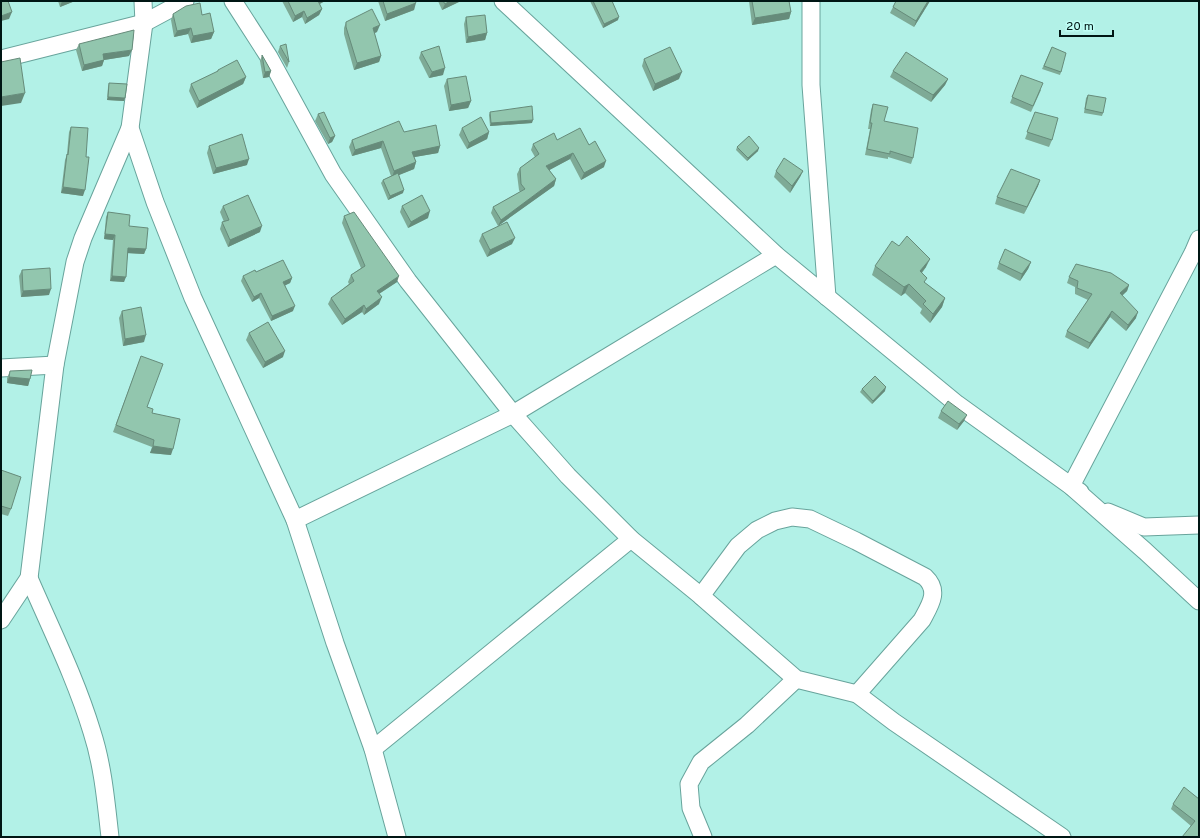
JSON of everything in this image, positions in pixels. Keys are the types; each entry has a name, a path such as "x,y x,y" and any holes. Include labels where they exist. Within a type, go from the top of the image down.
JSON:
{"street":[{"path":"1,620 29,578 55,365 75,262 83,238 130,128 144,23 143,1"},
{"path":"1,59 144,23 184,1"},
{"path":"233,1 269,57 333,174 408,281 513,414 568,476 631,539 701,596 796,680 857,694 894,722 1062,837"},
{"path":"502,1 776,255 956,404 1110,513 1144,527 1199,525"},
{"path":"811,1 811,85 827,297"},
{"path":"130,128 155,202 193,298 295,520 335,643 373,749 397,837"},
{"path":"1071,486 1199,239"},
{"path":"295,520 513,414 776,255"},
{"path":"1,368 55,365"},
{"path":"1071,486 1199,601"},
{"path":"701,596 738,546 757,530 774,521 792,517 810,519 925,577 930,582 933,597 922,620 857,694"},
{"path":"373,749 631,539"},
{"path":"29,578 75,684 93,733 105,790 110,837"},
{"path":"703,837 691,808 689,784 701,762 747,725 796,680"}],"building":[{"path":"1,1 8,1 12,12 1,16"},
{"path":"288,1 318,1 322,9 307,18 304,11 295,16"},
{"path":"383,1 415,1 416,3 387,14"},
{"path":"443,1 450,1 445,4"},
{"path":"593,1 612,1 619,17 604,24"},
{"path":"752,1 789,1 791,12 755,18"},
{"path":"896,1 928,1 916,21 893,7"},
{"path":"200,3 202,15 210,13 214,32 193,36 191,28 177,31 173,14 186,6"},
{"path":"372,9 380,25 373,28 381,56 357,63 346,27 346,22"},
{"path":"485,15 487,33 468,37 466,17"},
{"path":"134,30 132,50 103,54 104,60 84,65 79,44"},
{"path":"286,44 289,62 280,46"},
{"path":"439,46 445,68 432,72 421,52"},
{"path":"670,47 682,72 655,84 644,59"},
{"path":"1052,47 1066,53 1061,72 1044,66"},
{"path":"906,52 948,79 933,95 893,71"},
{"path":"262,55 271,71 265,72"},
{"path":"20,58 25,93 1,97 1,62"},
{"path":"237,60 246,77 199,101 191,84"},
{"path":"1021,75 1043,83 1033,106 1012,97"},
{"path":"466,76 471,101 451,105 447,79"},
{"path":"109,83 127,84 125,98 108,97"},
{"path":"1088,95 1106,98 1103,113 1085,109"},
{"path":"873,104 888,107 884,121 918,128 913,158 890,151 890,154 867,149 872,123 870,123"},
{"path":"532,106 533,120 491,123 490,112"},
{"path":"324,112 335,136 330,138 318,114"},
{"path":"1035,112 1058,118 1052,140 1027,132"},
{"path":"481,117 489,132 469,143 462,128"},
{"path":"399,121 404,132 436,125 440,146 412,152 416,162 394,171 383,141 355,150 352,140"},
{"path":"71,127 88,128 86,157 89,157 85,190 63,187"},
{"path":"580,128 589,145 595,141 606,161 584,173 573,153 546,166 556,179 501,220 493,207 525,189 521,184 520,168 539,154 533,144 554,133 557,140"},
{"path":"242,134 249,159 216,168 209,146"},
{"path":"749,136 759,148 748,158 737,147"},
{"path":"784,158 803,171 792,186 776,171"},
{"path":"1011,169 1040,180 1027,207 997,197"},
{"path":"398,173 404,190 390,196 383,180"},
{"path":"248,195 262,226 230,240 222,222 229,220 223,206"},
{"path":"422,195 430,211 411,222 402,206"},
{"path":"108,212 130,215 129,226 148,228 146,249 128,248 126,277 112,276 115,235 105,234"},
{"path":"354,212 399,276 377,291 382,297 366,309 364,305 345,319 331,298 354,281 351,275 365,266 344,216"},
{"path":"507,222 515,238 490,250 482,234"},
{"path":"907,236 930,259 920,271 927,278 924,282 945,298 933,314 923,304 926,301 909,284 904,287 875,266 892,241 899,246"},
{"path":"1005,249 1031,262 1022,274 999,263"},
{"path":"283,260 292,278 283,282 295,306 272,316 261,293 254,297 243,276"},
{"path":"1076,264 1111,273 1129,285 1120,293 1138,312 1128,325 1112,311 1090,343 1067,331 1092,294 1077,288 1078,281 1069,277"},
{"path":"50,268 51,289 23,291 22,270"},
{"path":"141,307 146,335 125,339 122,311"},
{"path":"268,322 285,351 265,362 249,333"},
{"path":"141,356 163,364 147,407 153,409 152,413 180,419 173,449 153,446 154,440 116,425"},
{"path":"32,370 30,379 9,377 10,371"},
{"path":"875,376 886,387 873,401 862,389"},
{"path":"948,401 967,415 959,424 941,411"},
{"path":"1,470 21,477 11,509 1,506"},
{"path":"1184,787 1199,799 1199,837 1182,837 1195,821 1173,804"}]}
